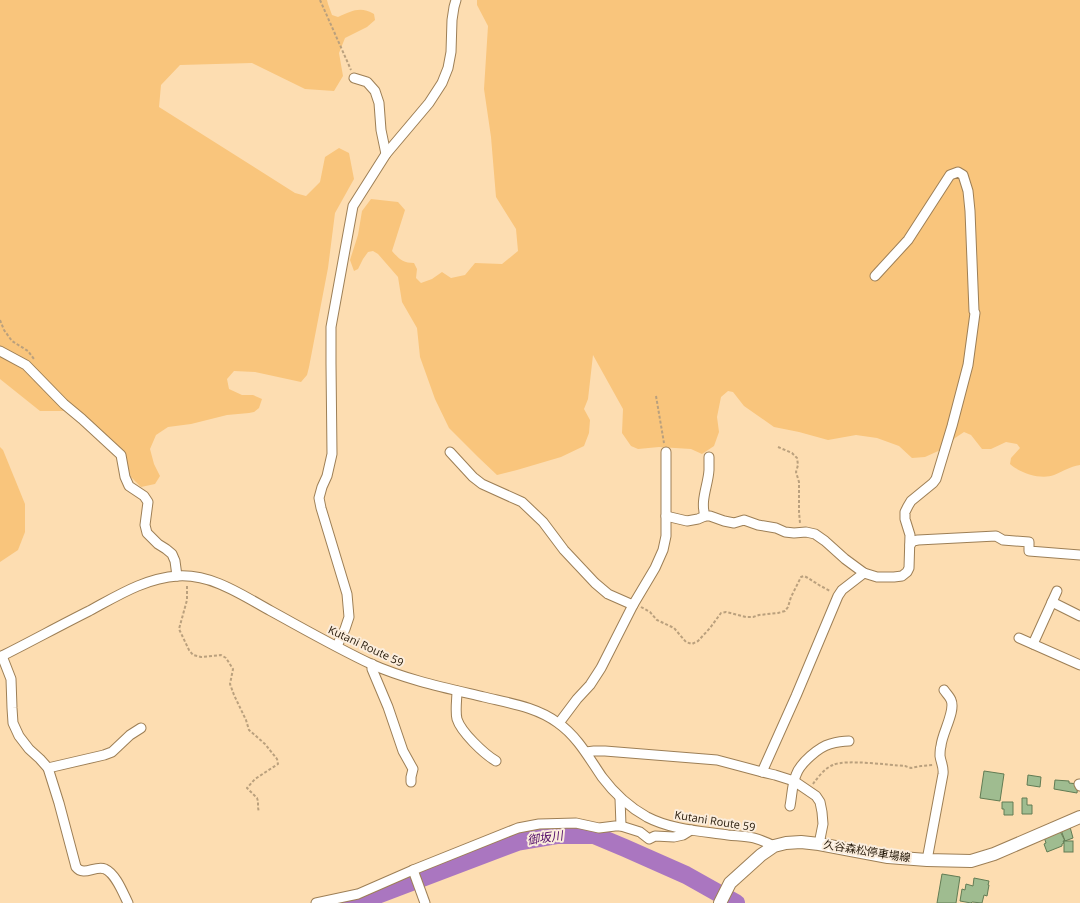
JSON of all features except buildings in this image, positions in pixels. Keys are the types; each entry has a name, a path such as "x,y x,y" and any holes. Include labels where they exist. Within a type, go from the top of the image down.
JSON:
{"main road":[{"name":"久谷森松停車場線","path":"720,903 730,883 761,855 774,846 786,843 801,842 819,844 888,857 971,861 994,854 1080,817"}],"street":[{"path":"337,646 349,617 347,594 319,498 327,476 332,454 331,327 353,206 386,154 429,103 442,84 448,68 451,52 452,20 456,0"},
{"path":"354,78 367,82 375,91 379,103 381,130 386,154"},
{"path":"666,516 687,521 705,516 734,523 744,520 758,525 776,528 785,532 806,532 815,534 864,573 878,577 894,577 902,576 907,572 909,568 910,536 905,519 905,512 911,501 936,479 968,365 975,313 970,211 968,191 963,175 958,172 950,175 908,240 875,276"},
{"path":"0,351 26,365 64,404 121,455 125,477 129,486 144,496 148,502 145,525 147,533 158,544 172,554 181,576"},
{"path":"450,452 473,477 482,484 513,497 531,509 564,550 595,583 608,594 633,605"},
{"path":"559,723 577,699 590,685 601,668 633,605 664,550 666,536 666,452"},
{"path":"705,516 703,501 709,471 709,457"},
{"path":"910,544 918,540 996,536 1003,540 1029,542 1029,551 1080,555"},
{"path":"762,772 838,596 842,590 864,573"},
{"name":"Kutani Route 59","path":"1,657 134,587 159,579 181,576 204,579 226,587 319,638 372,664 401,676 457,691 508,702 534,710 549,717 559,723 572,735 586,752 604,779 620,798 632,808 649,818 666,825 691,830 753,838 774,846"},
{"path":"1033,644 1056,590"},
{"path":"1052,602 1080,616"},
{"path":"1019,638 1080,665"},
{"path":"1,657 11,679 13,723 19,736 29,749 48,768 76,867 78,870 82,871 101,868 106,869 119,885 128,903"},
{"path":"372,664 372,669 388,706 403,751 413,770 411,782"},
{"path":"927,860 944,769 940,756 942,737 951,716 952,707 952,700 944,690"},
{"path":"457,691 457,718 460,725 467,735 487,756 496,761"},
{"path":"48,768 112,752 130,735 141,728"},
{"path":"790,806 794,781 798,770 806,761 829,744 840,741 849,741"},
{"path":"586,752 594,750 717,760 775,774 794,781 816,796 820,802 823,824 819,844"},
{"path":"620,798 621,826"},
{"path":"316,903 358,894 518,828 539,824 559,823 576,823 599,828 621,826 640,832 649,839 655,836 674,837 683,835 691,830"},
{"path":"413,871 423,899"}],"path":[{"path":"320,0 354,78"},
{"path":"656,396 666,452"},
{"path":"778,446 792,453 797,458 798,465 796,472 799,482 800,533"},
{"path":"181,576 188,592 179,626 179,632 194,656 201,657 221,655 226,658 233,669 230,684 244,714 249,730 266,744 277,759 278,764 255,779 246,788 258,798 257,807 259,812"},
{"path":"633,605 645,608 658,620 674,628 686,642 692,644 698,641 721,613 726,612 746,617 753,617 785,611 788,608 791,597 801,577 804,576 838,596"},
{"path":"808,790 823,772 838,763 905,766 911,768 942,764"}],"shaded area":[{"path":"0,0 327,0 332,15 338,17 356,10 364,10 374,14 375,20 367,27 345,38 339,53 343,76 334,91 305,89 252,63 180,65 161,85 159,107 295,193 306,196 320,182 325,157 339,148 349,153 354,179 335,213 328,268 307,375 301,382 255,372 234,371 227,379 229,389 242,395 253,395 262,399 259,408 254,412 227,415 191,424 168,427 156,435 150,449 154,464 160,476 155,484 141,487 131,477 124,455 69,411 40,411 0,379"},
{"path":"477,0 1080,0 1080,465 1054,475 1043,477 1031,475 1010,464 1011,458 1020,448 1017,444 1006,442 991,449 982,449 971,435 964,432 955,438 947,447 925,457 912,458 899,446 877,438 856,435 828,440 774,427 744,406 733,392 728,391 721,397 717,417 719,432 714,446 702,454 691,449 659,447 638,449 631,446 622,433 623,409 593,355 588,399 584,409 590,420 589,433 584,446 561,457 497,475 449,428 435,399 420,357 417,328 402,302 398,277 378,254 373,251 368,252 358,269 354,271 350,260 358,235 362,211 371,199 398,202 405,210 392,251 402,260 414,263 417,269 416,278 421,283 432,279 442,272 451,278 465,275 475,263 502,264 518,251 516,229 496,197 491,137 484,89 488,26 477,5"},
{"path":"0,447 3,450 25,504 25,532 18,550 0,562"}],"waterway":[{"name":"御坂川","path":"350,903 372,897 517,842 558,835 594,835 686,875 736,903"}]}
